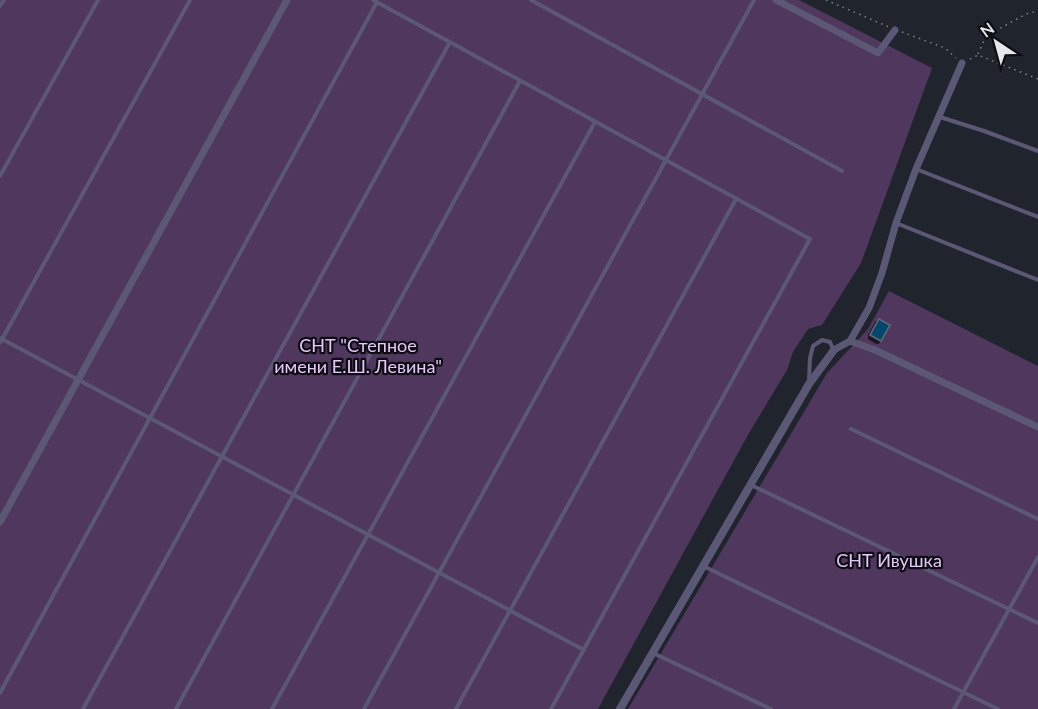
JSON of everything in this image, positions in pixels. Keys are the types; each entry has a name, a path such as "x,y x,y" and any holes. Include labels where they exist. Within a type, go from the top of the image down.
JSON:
{"street":[{"path":"0,522 287,0"},
{"path":"776,0 878,53 895,30"},
{"path":"620,709 809,384 834,350 850,341 869,308 916,169 962,63"},
{"path":"850,341 875,350 1038,427"}],"lane":[{"path":"0,6 4,0"},
{"path":"0,177 98,0"},
{"path":"190,0 1,340 584,650"},
{"path":"531,0 842,171"},
{"path":"364,709 754,0"},
{"path":"0,693 375,1 810,239 551,709"},
{"path":"83,709 450,42"},
{"path":"176,709 520,81"},
{"path":"939,117 984,130 1038,152"},
{"path":"272,709 595,122"},
{"path":"916,169 1038,217"},
{"path":"456,709 736,200"},
{"path":"896,223 1038,280"},
{"path":"809,384 813,346 822,340 830,342 834,350"},
{"path":"851,429 1038,519"},
{"path":"750,485 1038,623"},
{"path":"954,709 1038,557"},
{"path":"702,566 998,709"},
{"path":"652,652 771,709"}],"path":[{"path":"826,0 895,30 945,48 962,63 978,55 986,36 1026,14 1038,11"},
{"path":"978,55 1038,79"}],"green space":[{"name":"СНТ \"Степное имени Е.Ш. Левина\"","path":"0,0 799,0 932,68 861,263 822,325 808,329 793,352 787,370 749,433 598,709 0,709"},
{"name":"СНТ Ивушка","path":"889,291 1038,366 1038,709 628,709 827,373 868,329"}],"building":[{"path":"879,319 890,325 881,341 870,335"}]}
